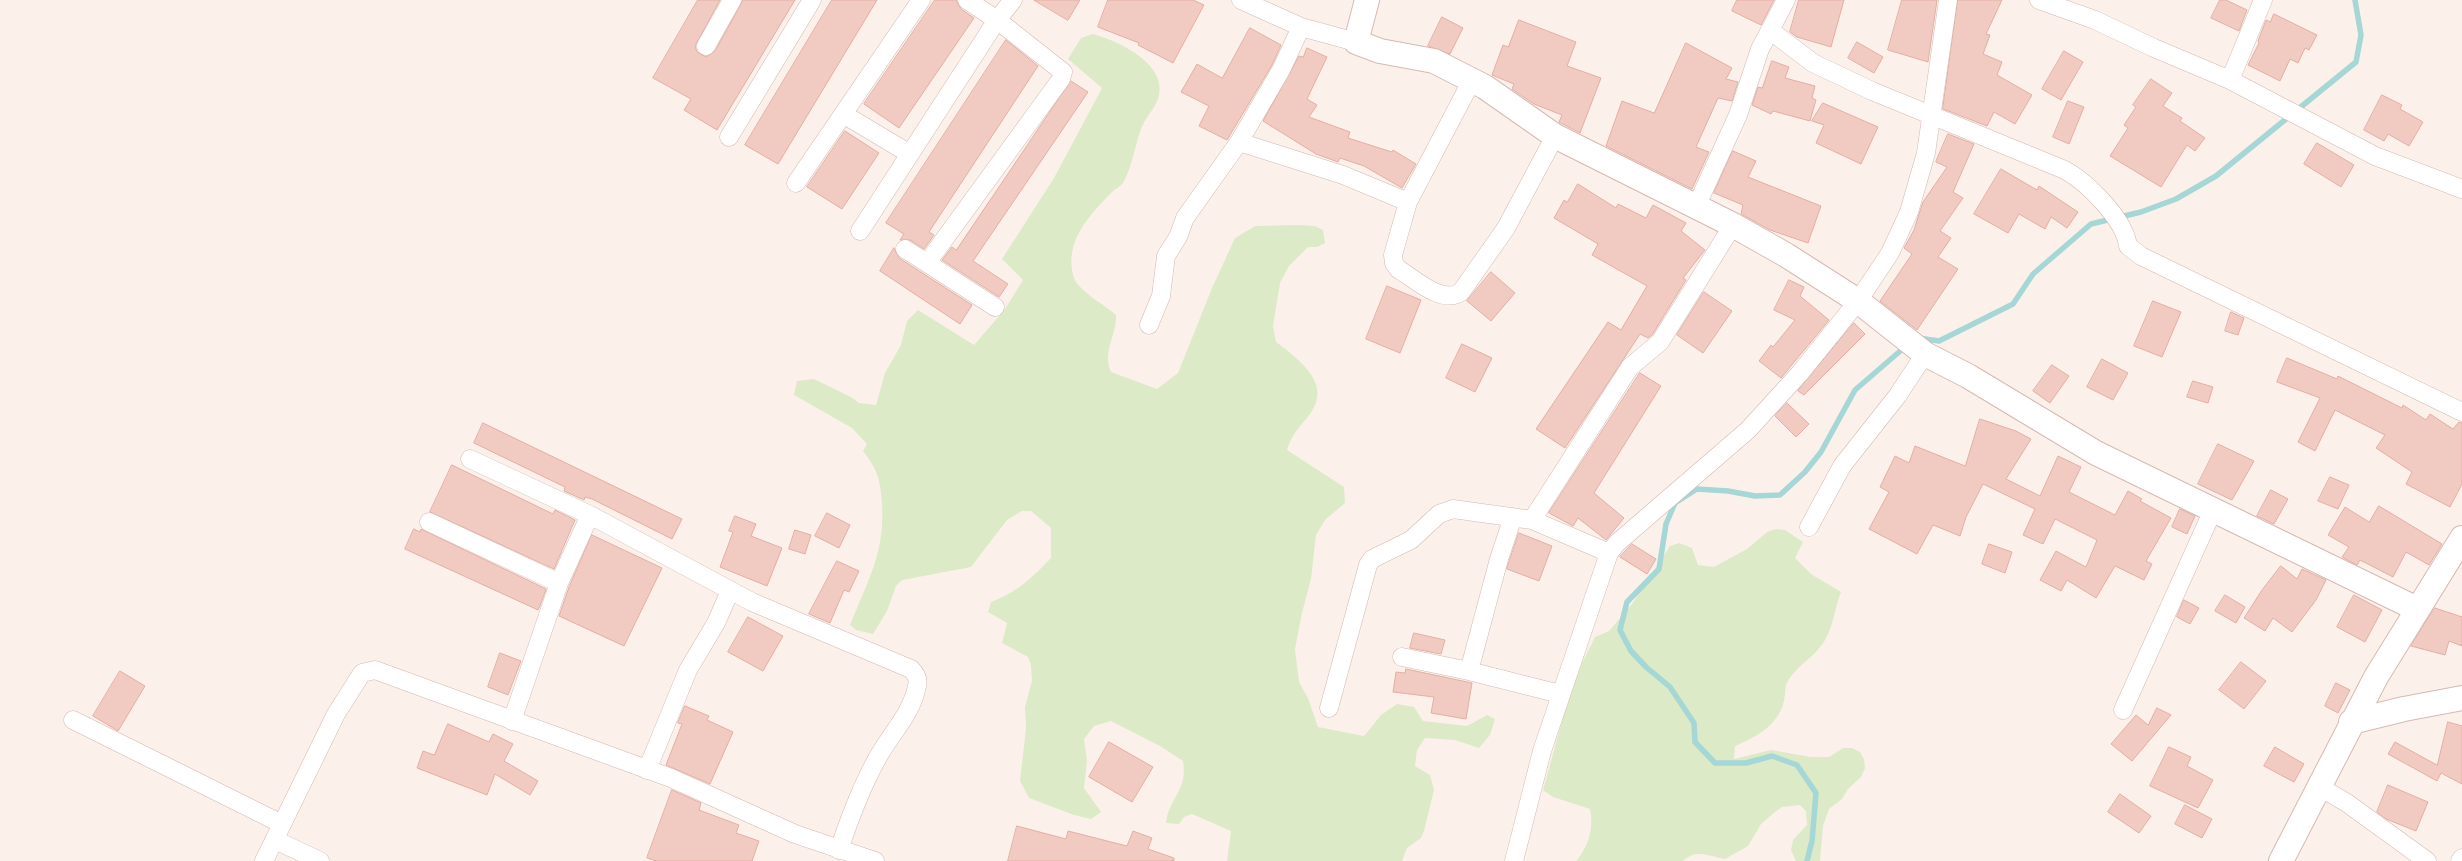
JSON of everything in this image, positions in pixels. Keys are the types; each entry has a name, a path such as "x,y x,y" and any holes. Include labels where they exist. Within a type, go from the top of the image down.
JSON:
{"street":[{"path":"706,46 732,0"},
{"path":"729,137 812,0"},
{"path":"796,183 921,0"},
{"path":"927,263 1061,79 1063,72 997,20 967,0"},
{"path":"860,231 997,20 1012,0"},
{"path":"1241,0 1267,14 1301,27 1356,42 1380,52 1434,61 1472,80 1514,106 1555,136 1732,225 1786,255 1858,301 1925,354 1968,376 2096,453 2417,609"},
{"path":"1356,42 1367,0"},
{"path":"1696,207 1738,115 1760,49 1786,0"},
{"path":"1514,861 1542,751 1609,553 1748,430 1800,373 1858,301 1890,254 1903,228 1926,153 1948,0"},
{"path":"2039,0 2095,20 2154,48 2230,80 2375,156 2462,189"},
{"path":"2230,80 2263,0"},
{"path":"1149,325 1161,296 1166,256 1178,237 1185,218 1239,142 1281,70 1301,27"},
{"path":"1771,31 1813,63 1931,115 2065,170 2082,180 2100,200 2126,234 2128,246 2141,256 2462,412"},
{"path":"1472,80 1408,202 1393,255 1395,266 1438,294 1456,295 1461,292 1506,228 1555,136"},
{"path":"843,114 910,154"},
{"path":"1239,142 1343,175 1408,202"},
{"path":"1532,520 1630,367 1660,342 1732,225"},
{"path":"905,249 995,307"},
{"path":"1809,527 1842,466 1898,395 1925,354"},
{"path":"470,459 590,515 752,602 911,669 916,673 918,681 904,717 879,755 860,790 848,855"},
{"path":"1329,708 1370,561 1411,540 1439,514 1448,510 1462,509 1532,520 1609,553"},
{"path":"2122,710 2213,510"},
{"path":"512,721 559,583 590,515"},
{"path":"1469,671 1496,568 1513,517"},
{"path":"428,522 559,583"},
{"path":"2281,861 2351,722 2417,609 2462,538"},
{"path":"647,770 688,670 716,623 730,591"},
{"path":"1402,657 1469,671 1560,694"},
{"path":"264,861 336,714 364,671 382,671 512,721 671,778 795,834 848,855 875,861"},
{"path":"2351,722 2404,709 2462,698"},
{"path":"73,720 282,824"},
{"path":"2318,786 2347,803 2427,861"},
{"path":"275,840 320,861"}],"green space":[{"path":"1093,34 1116,42 1140,56 1157,75 1160,87 1158,99 1141,129 1129,170 1123,183 1112,192 1087,220 1075,241 1072,253 1074,278 1077,283 1116,315 1108,357 1111,372 1157,389 1178,373 1212,288 1235,238 1255,226 1315,226 1323,230 1325,243 1317,247 1308,247 1289,266 1280,283 1273,326 1276,342 1302,363 1314,381 1317,390 1317,400 1312,411 1295,434 1287,450 1344,487 1345,503 1325,520 1316,535 1311,579 1295,649 1299,682 1308,698 1318,727 1364,736 1381,715 1397,704 1414,707 1423,721 1467,726 1487,715 1495,719 1490,735 1479,748 1455,740 1425,738 1417,750 1415,766 1430,775 1434,790 1421,838 1407,848 1402,861 1227,861 1231,831 1192,814 1184,817 1179,824 1166,823 1183,780 1183,761 1160,746 1111,721 1094,726 1084,739 1087,761 1084,788 1101,812 1091,819 1074,815 1029,798 1020,781 1026,728 1025,707 1032,681 1031,665 1028,657 1002,643 1007,623 988,612 991,602 1009,594 1024,584 1051,558 1051,528 1031,511 1022,511 1007,520 971,567 902,580 896,586 887,611 873,634 856,630 850,625 869,580 878,552 882,521 879,481 872,464 863,451 867,444 852,428 794,395 797,381 814,379 851,397 859,403 876,405 885,373 901,345 907,321 918,310 974,345 1005,309 1023,280 1002,259 1054,178 1102,88 1068,59 1081,38"},
{"path":"1776,529 1785,530 1803,542 1795,558 1811,574 1841,592 1828,635 1817,651 1787,682 1784,701 1777,717 1765,730 1735,746 1734,759 1771,750 1811,757 1829,757 1843,748 1852,748 1860,752 1864,759 1865,768 1861,777 1848,789 1842,799 1829,809 1823,826 1820,861 1796,861 1791,850 1793,840 1807,825 1806,811 1800,805 1782,807 1775,812 1761,824 1748,846 1725,859 1698,854 1688,857 1683,861 1576,861 1587,843 1591,830 1590,809 1553,797 1543,790 1567,703 1582,663 1595,637 1609,631 1632,604 1670,546 1679,543 1692,548 1698,565 1714,567 1747,549 1767,532"}],"building":[{"path":"698,0 720,0 695,46 697,52 706,57 715,51 743,0 795,0 717,130 684,110 691,99 653,78"},
{"path":"832,0 877,0 778,164 745,145"},
{"path":"935,0 956,0 961,9 974,18 899,128 864,104"},
{"path":"1034,0 1080,0 1068,20"},
{"path":"1108,0 1193,0 1204,5 1173,63 1138,45 1139,43 1098,27"},
{"path":"1737,0 1774,0 1761,25 1732,11"},
{"path":"1799,0 1844,0 1831,47 1797,37 1790,32"},
{"path":"1902,0 1937,0 1928,62 1888,50"},
{"path":"1958,0 2002,0 1986,34 1990,35 1983,54 2002,62 1997,75 2032,95 2015,124 1994,112 1987,126 1943,109"},
{"path":"2220,0 2226,0 2247,10 2239,31 2211,18"},
{"path":"2274,14 2317,35 2309,50 2305,48 2298,63 2290,59 2280,81 2248,65 2259,43 2258,41 2266,20 2270,22"},
{"path":"1442,17 1463,28 1450,54 1428,46"},
{"path":"1519,20 1576,42 1567,66 1601,78 1580,133 1559,122 1562,115 1534,104 1512,89 1514,84 1492,75 1503,45 1508,47"},
{"path":"1250,28 1281,45 1272,65 1227,140 1199,126 1209,106 1181,92 1197,64 1222,78"},
{"path":"1006,40 1038,66 929,232 934,235 924,249 910,240 900,240 904,234 886,223"},
{"path":"1857,42 1883,57 1874,73 1848,58"},
{"path":"1686,43 1732,68 1726,79 1738,82 1732,101 1718,98 1696,147 1709,152 1692,189 1606,146 1622,101 1654,113"},
{"path":"1307,48 1327,57 1307,99 1317,105 1309,117 1350,132 1348,138 1392,152 1393,150 1416,164 1402,188 1364,166 1340,158 1338,162 1316,154 1263,121 1299,56 1303,57"},
{"path":"2064,51 2083,62 2061,100 2042,89"},
{"path":"1772,61 1789,67 1785,78 1815,86 1812,98 1816,100 1810,121 1773,111 1771,114 1752,105 1758,87 1762,88"},
{"path":"2151,79 2172,93 2163,106 2182,118 2180,121 2205,138 2195,151 2187,145 2161,187 2110,156 2128,128 2124,125 2136,107 2133,105"},
{"path":"1071,81 1088,92 973,261 1008,284 999,297 942,260 952,247 956,250"},
{"path":"2382,95 2402,105 2400,109 2423,122 2409,146 2388,134 2384,141 2364,130"},
{"path":"2068,101 2084,107 2069,144 2053,137"},
{"path":"1823,103 1878,127 1861,164 1816,143 1824,125 1812,121"},
{"path":"845,131 879,153 842,209 807,187"},
{"path":"1948,134 1974,144 1953,192 1963,198 1940,231 1951,238 1938,257 1958,269 1917,330 1880,301 1912,254 1904,248 1914,230 1923,202 1947,167 1936,162"},
{"path":"2317,143 2354,165 2341,187 2304,164"},
{"path":"1733,151 1756,161 1748,177 1821,206 1808,243 1770,230 1741,214 1743,205 1714,193"},
{"path":"2001,169 2037,190 2039,186 2078,212 2067,228 2051,217 2045,229 2019,214 2008,233 1974,214"},
{"path":"1578,184 1616,208 1618,204 1646,218 1653,205 1686,223 1681,231 1705,250 1683,278 1686,280 1652,335 1648,338 1640,334 1565,448 1536,429 1608,322 1621,330 1647,286 1592,255 1598,244 1554,218 1564,200 1567,202"},
{"path":"894,248 899,258 972,305 960,324 880,271"},
{"path":"1491,272 1515,293 1491,321 1467,301"},
{"path":"1789,280 1804,287 1800,296 1829,320 1781,378 1759,361 1771,345 1773,347 1795,320 1774,310"},
{"path":"1387,286 1421,300 1400,353 1366,339"},
{"path":"1704,292 1732,311 1703,353 1677,335"},
{"path":"2153,301 2181,312 2162,357 2134,346"},
{"path":"2231,312 2244,318 2238,335 2225,331"},
{"path":"1854,323 1865,334 1804,395 1798,391"},
{"path":"1462,344 1492,358 1475,392 1446,378"},
{"path":"2287,358 2337,379 2338,376 2402,408 2403,405 2426,420 2430,414 2453,429 2459,422 2462,423 2462,484 2450,507 2406,484 2412,472 2376,448 2385,435 2335,410 2315,451 2298,442 2320,398 2277,382"},
{"path":"2102,359 2128,373 2113,400 2087,387"},
{"path":"2052,365 2069,376 2050,403 2033,391"},
{"path":"1640,373 1661,386 1594,493 1624,518 1606,540 1578,518 1573,526 1549,513"},
{"path":"2193,381 2213,387 2208,403 2187,397"},
{"path":"1787,403 1809,424 1796,437 1775,416"},
{"path":"1980,419 2016,431 2031,439 2006,479 2040,496 2058,456 2081,467 2069,492 2115,515 2128,491 2142,499 2140,501 2171,518 2146,561 2152,564 2144,580 2115,566 2096,598 2067,580 2061,591 2040,580 2056,551 2086,567 2097,540 2055,519 2043,544 2023,535 2035,509 1983,484 1966,517 1960,536 1933,525 1917,554 1869,529 1889,492 1880,487 1895,456 1909,463 1915,446 1965,466"},
{"path":"483,423 682,519 672,539 592,499 585,497 584,500 564,491 565,487 474,443"},
{"path":"2218,444 2254,461 2232,500 2198,484"},
{"path":"452,465 553,514 555,510 575,520 554,569 430,512"},
{"path":"2330,477 2349,485 2338,509 2318,501"},
{"path":"2271,490 2288,499 2274,524 2257,516"},
{"path":"2379,506 2442,544 2429,565 2406,552 2393,577 2360,560 2357,565 2342,557 2349,547 2328,535 2345,507 2369,522"},
{"path":"2180,509 2195,516 2187,534 2172,527"},
{"path":"827,513 850,525 839,548 815,536"},
{"path":"735,516 756,524 751,536 782,548 767,586 720,567 733,532 729,531"},
{"path":"414,529 420,532 421,529 546,589 538,610 405,549"},
{"path":"795,530 811,535 805,554 789,549"},
{"path":"1519,533 1552,546 1539,581 1507,569"},
{"path":"592,535 662,568 624,646 559,616 569,587"},
{"path":"1632,544 1656,559 1647,574 1620,557"},
{"path":"1989,544 2012,552 2005,573 1982,564"},
{"path":"837,561 859,571 849,592 844,590 830,623 809,614"},
{"path":"2281,566 2297,579 2302,569 2326,580 2316,600 2292,632 2273,618 2265,631 2244,618 2262,590"},
{"path":"2225,595 2245,607 2236,623 2215,611"},
{"path":"2354,595 2382,610 2365,642 2337,627"},
{"path":"2184,600 2199,608 2190,624 2177,617"},
{"path":"2435,608 2462,617 2462,646 2449,641 2445,655 2411,646"},
{"path":"748,617 783,636 763,671 728,652"},
{"path":"1414,633 1445,640 1441,654 1410,648"},
{"path":"500,653 521,661 508,695 488,687"},
{"path":"2241,662 2266,681 2244,709 2219,690"},
{"path":"1406,669 1472,683 1466,719 1431,713 1434,697 1393,692 1396,672 1405,673"},
{"path":"120,671 145,686 118,731 93,716"},
{"path":"2336,683 2350,690 2338,713 2325,706"},
{"path":"685,706 709,716 707,720 733,732 710,784 666,765 682,724 678,723"},
{"path":"2157,708 2171,715 2132,761 2111,744 2136,715 2148,725"},
{"path":"2448,722 2462,726 2462,784 2441,773 2437,781 2388,754 2395,742 2437,765"},
{"path":"448,724 489,742 493,734 513,744 504,761 538,781 530,795 495,774 487,795 417,768 423,751 434,755"},
{"path":"1109,742 1153,767 1132,802 1089,777"},
{"path":"2169,747 2191,757 2187,766 2213,780 2198,808 2150,786"},
{"path":"2275,747 2304,764 2294,782 2264,766"},
{"path":"2388,785 2428,802 2416,831 2386,819 2377,812"},
{"path":"672,790 701,803 699,810 739,825 736,833 759,841 752,861 656,861 647,858"},
{"path":"2120,794 2151,816 2139,833 2108,812"},
{"path":"2185,805 2212,819 2202,838 2175,824"},
{"path":"1017,826 1066,839 1068,831 1127,846 1133,831 1152,838 1148,849 1174,858 1174,861 1008,861"}],"waterway":[{"path":"1918,338 1939,341 2013,304 2033,274 2091,224 2141,212 2176,199 2216,176 2356,62 2361,35 2355,0"},
{"path":"1807,861 1812,841 1816,793 1797,765 1772,756 1746,763 1715,763 1695,742 1694,723 1670,687 1646,667 1631,651 1620,630 1627,602 1659,569 1666,524 1675,503 1697,489 1728,491 1755,496 1780,495 1805,472 1821,452 1855,390 1906,346"}]}
